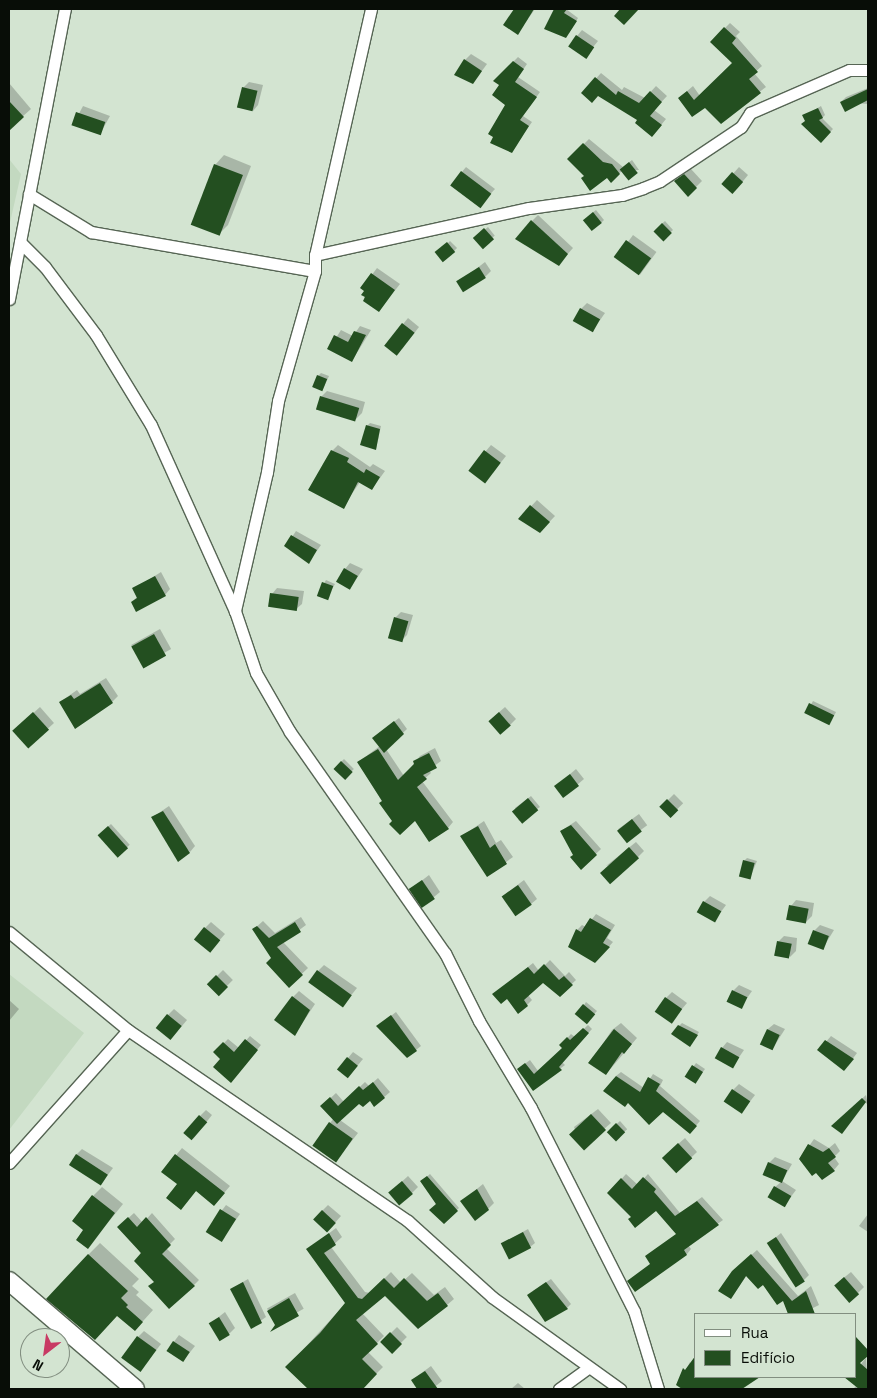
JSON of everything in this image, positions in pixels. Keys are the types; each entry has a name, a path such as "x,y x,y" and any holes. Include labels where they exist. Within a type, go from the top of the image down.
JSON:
{"main road":[{"path":"9,1281 135,1389"}],"street":[{"path":"9,299 65,9"},
{"path":"235,611 267,472 278,401 314,271 315,256 371,9"},
{"path":"315,256 529,208 622,195 643,188 668,176 741,127 750,113 849,70 868,70"},
{"path":"29,194 91,232 314,271"},
{"path":"20,242 46,267 96,335 151,425 235,611 256,673 290,732 445,953 479,1021 531,1108 634,1311 658,1389"},
{"path":"9,932 128,1030 408,1221 492,1297 588,1368 620,1389"},
{"path":"9,1162 128,1030"},
{"path":"559,1389 588,1368"}],"shaded area":[{"path":"9,159 21,174 9,227"},
{"path":"9,974 84,1033 9,1130"}],"building":[{"path":"514,9 534,9 518,35 503,25"},
{"path":"554,9 567,9 564,13 577,21 566,38 544,29"},
{"path":"620,9 639,9 624,25 614,16"},
{"path":"724,27 736,38 732,43 758,72 749,79 761,93 721,124 705,108 692,117 678,98 687,91 694,100 732,63 710,42"},
{"path":"576,35 594,47 586,59 568,47"},
{"path":"464,59 482,71 473,84 454,75"},
{"path":"513,61 524,69 515,82 537,97 520,120 529,126 512,153 490,143 493,137 488,134 505,105 492,95 499,85 493,81"},
{"path":"595,77 616,95 618,91 639,103 650,91 662,102 650,116 662,125 652,137 635,123 637,120 598,96 592,103 581,93"},
{"path":"242,87 258,91 252,111 237,107"},
{"path":"868,89 868,100 845,112 840,102"},
{"path":"9,101 24,117 9,131"},
{"path":"818,108 823,118 819,120 831,132 821,143 801,124 805,121 802,115"},
{"path":"76,112 105,122 101,135 71,125"},
{"path":"583,143 603,162 612,164 620,174 611,183 607,178 590,191 581,178 584,176 567,159"},
{"path":"629,162 638,173 628,180 620,170"},
{"path":"214,164 243,175 220,236 191,225"},
{"path":"461,171 491,194 481,208 450,185"},
{"path":"732,172 743,182 732,194 721,184"},
{"path":"684,174 697,188 688,197 674,181"},
{"path":"593,212 602,223 592,231 583,220"},
{"path":"531,220 568,254 559,266 515,239"},
{"path":"662,223 672,233 663,241 654,231"},
{"path":"484,228 494,239 483,249 473,238"},
{"path":"626,240 651,258 639,275 614,257"},
{"path":"447,242 455,252 443,262 435,252"},
{"path":"479,267 486,278 463,292 456,281"},
{"path":"371,273 395,290 379,312 363,301 365,297 361,295 364,291 360,288"},
{"path":"580,308 600,319 593,332 573,321"},
{"path":"402,323 415,333 397,356 384,346"},
{"path":"354,331 366,335 352,362 327,349 334,335 348,342"},
{"path":"317,375 327,379 322,391 312,387"},
{"path":"320,396 359,408 355,421 316,409"},
{"path":"366,425 380,429 376,450 360,445"},
{"path":"331,450 349,458 347,462 364,473 366,469 380,477 372,490 358,482 344,509 308,490"},
{"path":"484,450 501,463 485,483 468,471"},
{"path":"530,505 550,522 540,533 518,519"},
{"path":"291,535 317,550 309,564 284,546"},
{"path":"344,568 358,576 350,590 336,582"},
{"path":"155,576 166,596 136,612 131,602 137,598 132,588"},
{"path":"322,582 333,586 328,600 317,596"},
{"path":"270,593 299,597 297,611 268,607"},
{"path":"394,617 408,621 402,642 388,638"},
{"path":"154,634 166,656 143,668 131,647"},
{"path":"100,683 113,703 75,729 59,702 71,695 74,699"},
{"path":"809,703 834,715 829,725 804,713"},
{"path":"33,712 49,730 28,749 12,731"},
{"path":"499,712 511,726 500,735 488,721"},
{"path":"394,721 404,734 384,753 372,738"},
{"path":"378,749 398,780 414,764 413,761 429,753 437,768 423,775 427,779 417,787 449,829 429,842 415,821 400,835 389,824 392,821 379,803 382,801 357,762"},
{"path":"341,761 353,772 345,780 333,769"},
{"path":"570,774 579,786 563,798 554,786"},
{"path":"528,798 538,810 522,824 512,811"},
{"path":"667,799 678,810 671,818 659,807"},
{"path":"163,811 190,853 178,862 151,817"},
{"path":"632,819 642,832 627,843 617,831"},
{"path":"571,825 597,855 581,870 570,857 573,855 560,831"},
{"path":"108,826 128,848 118,858 98,835"},
{"path":"478,826 490,848 495,844 507,864 487,877 460,836"},
{"path":"629,847 639,858 610,884 600,873"},
{"path":"743,860 755,863 751,879 739,876"},
{"path":"422,880 435,899 422,908 409,889"},
{"path":"518,885 532,905 515,916 502,896"},
{"path":"703,901 721,911 715,923 697,912"},
{"path":"789,905 809,909 806,924 786,920"},
{"path":"590,918 611,930 603,943 610,947 595,963 568,947 576,929 581,932"},
{"path":"295,922 301,932 277,947 303,975 289,988 266,963 271,958 252,929 257,926 269,938"},
{"path":"204,927 220,940 210,953 194,939"},
{"path":"813,930 829,936 823,950 808,944"},
{"path":"777,941 792,944 789,959 774,956"},
{"path":"544,964 559,980 564,976 573,985 560,997 543,983 524,1000 528,1006 518,1014 507,999 501,1004 492,994 528,967 534,974"},
{"path":"317,970 352,995 343,1007 308,982"},
{"path":"216,975 228,987 219,996 207,984"},
{"path":"732,990 747,997 742,1009 727,1002"},
{"path":"292,996 310,1010 295,1036 274,1020"},
{"path":"665,997 682,1009 672,1024 655,1012"},
{"path":"583,1004 595,1014 587,1024 575,1014"},
{"path":"167,1014 182,1026 170,1040 156,1028"},
{"path":"391,1015 417,1051 407,1058 376,1026"},
{"path":"678,1025 698,1035 690,1047 671,1034"},
{"path":"583,1028 589,1033 559,1067 562,1070 533,1091 517,1069 525,1063 534,1074 562,1048 559,1045 567,1037 570,1040"},
{"path":"614,1029 632,1044 624,1054 622,1052 606,1075 588,1063"},
{"path":"767,1029 780,1035 773,1050 760,1044"},
{"path":"245,1039 258,1050 231,1083 213,1067 220,1059 213,1052 223,1042 234,1052"},
{"path":"825,1040 854,1059 844,1071 817,1050"},
{"path":"721,1047 739,1057 733,1069 715,1058"},
{"path":"347,1057 358,1066 348,1078 337,1069"},
{"path":"692,1065 703,1072 696,1084 685,1077"},
{"path":"616,1076 640,1092 648,1077 660,1084 656,1091 697,1126 690,1134 663,1112 649,1125 628,1103 625,1107 603,1091"},
{"path":"373,1082 385,1098 374,1107 370,1101 363,1107 359,1104 337,1124 320,1106 330,1097 338,1106 359,1086 363,1090"},
{"path":"732,1089 750,1101 742,1114 724,1101"},
{"path":"862,1098 866,1102 842,1134 831,1126"},
{"path":"591,1114 606,1130 584,1151 569,1134"},
{"path":"199,1115 207,1122 192,1140 183,1133"},
{"path":"329,1122 353,1139 336,1162 312,1146"},
{"path":"616,1123 625,1132 616,1141 607,1132"},
{"path":"678,1143 692,1158 676,1173 662,1158"},
{"path":"808,1144 823,1152 829,1148 836,1157 828,1163 835,1171 822,1180 816,1173 812,1176 799,1159"},
{"path":"76,1154 108,1175 101,1186 69,1165"},
{"path":"175,1154 225,1193 214,1206 196,1191 181,1210 166,1198 177,1184 161,1172"},
{"path":"768,1162 787,1170 782,1183 763,1175"},
{"path":"427,1176 458,1211 444,1224 429,1210 436,1204 420,1181"},
{"path":"643,1177 656,1189 654,1192 675,1216 697,1201 719,1225 684,1250 687,1255 635,1292 627,1281 650,1264 645,1256 676,1234 656,1211 635,1228 628,1219 631,1217 607,1193 621,1178 632,1189"},
{"path":"402,1181 413,1194 399,1206 388,1193"},
{"path":"774,1186 791,1196 785,1207 768,1197"},
{"path":"477,1189 489,1210 475,1221 460,1201"},
{"path":"92,1195 115,1213 88,1249 76,1240 83,1230 72,1221"},
{"path":"220,1209 236,1219 222,1242 206,1232"},
{"path":"322,1210 336,1223 327,1232 313,1220"},
{"path":"128,1217 137,1227 146,1217 171,1245 162,1254 195,1286 169,1309 148,1286 154,1282 134,1261 141,1253 117,1227"},
{"path":"523,1232 531,1248 509,1259 501,1243"},
{"path":"329,1233 336,1245 324,1253 358,1298 362,1299 384,1278 394,1288 404,1278 427,1301 438,1293 448,1306 418,1329 385,1296 356,1320 378,1344 362,1359 377,1374 363,1389 308,1389 285,1367 320,1333 345,1303 306,1249"},
{"path":"776,1237 805,1281 796,1287 767,1243"},
{"path":"88,1254 128,1291 121,1298 128,1305 126,1307 143,1322 135,1331 117,1316 95,1340 46,1299"},
{"path":"751,1254 792,1301 806,1291 815,1313 788,1313 783,1301 777,1305 763,1285 758,1289 746,1276 731,1299 718,1291 732,1271"},
{"path":"844,1277 859,1294 849,1303 834,1286"},
{"path":"243,1282 262,1323 251,1329 230,1289"},
{"path":"546,1282 568,1309 545,1322 527,1295"},
{"path":"289,1298 299,1316 270,1332 275,1325 267,1311"},
{"path":"219,1317 230,1335 220,1341 209,1323"},
{"path":"390,1332 402,1344 392,1354 380,1342"},
{"path":"137,1336 156,1350 141,1372 121,1358"},
{"path":"857,1338 868,1350 868,1356 860,1363 868,1370 868,1389 859,1389 845,1378 857,1378"},
{"path":"173,1341 190,1352 183,1362 166,1351"},
{"path":"694,1358 694,1378 758,1378 742,1389 682,1389 676,1385 683,1368 685,1370"},
{"path":"425,1371 438,1389 417,1389 411,1380"}]}
